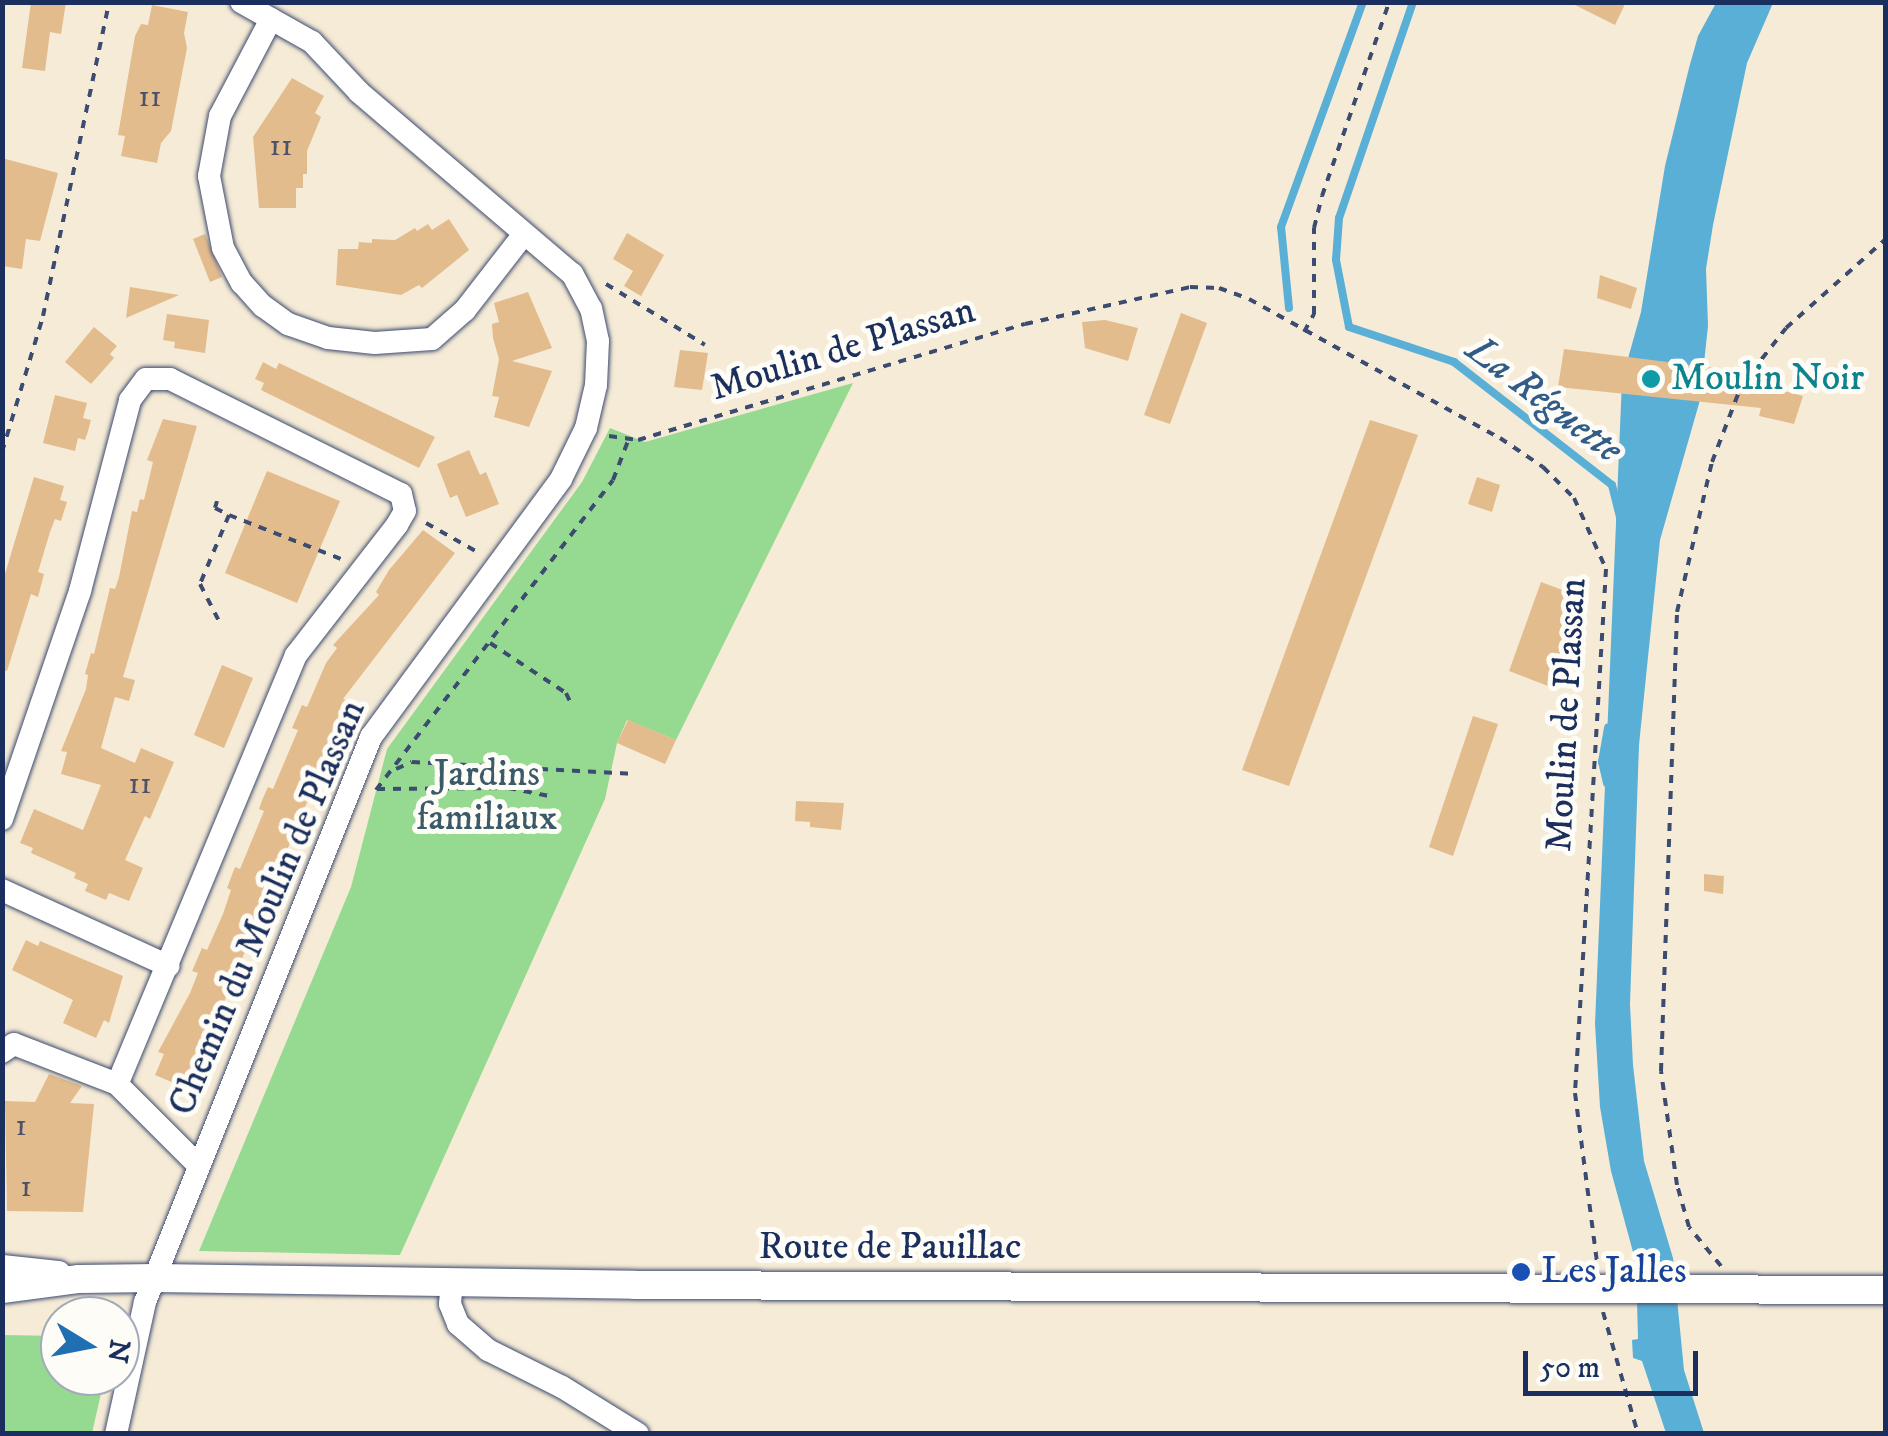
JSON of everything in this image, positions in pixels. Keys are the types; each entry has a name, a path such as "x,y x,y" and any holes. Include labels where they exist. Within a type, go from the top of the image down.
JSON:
{"main road":[{"name":"Route de Pauillac","path":"2,1268 79,1278 1886,1290"},
{"name":"Route de Pauillac","path":"2,1289 79,1278"}],"street":[{"name":"Chemin du Moulin de Plassan","path":"116,1434 144,1302 380,721 561,479 586,428 596,385 598,341 583,294 572,274 359,92 312,42 241,2"},
{"path":"271,20 220,116 209,176 223,248 242,283 263,306 288,324 328,338 375,343 432,339 465,310 524,234"},
{"path":"2,818 80,591 130,400 146,379 170,379 401,494 405,511 296,655 117,1084"},
{"path":"2,890 169,966"},
{"path":"2,1052 14,1044 117,1084 198,1165"},
{"path":"452,1280 450,1304 458,1324 488,1350 562,1387 638,1434"}],"path":[{"path":"2,452 43,316 109,2"},
{"path":"1304,332 1314,314 1314,228 1322,196 1389,2"},
{"path":"1741,1290 1690,1226 1677,1185 1661,1071 1677,612 1712,462 1742,384 1786,328 1886,239"},
{"path":"583,294 606,284 705,345"},
{"name":"Moulin de Plassan","path":"628,441 1026,324 1173,290 1219,288 1249,299 1500,438 1543,466 1574,498 1606,570 1575,1093 1605,1329 1638,1434"},
{"path":"377,789 623,463 628,441 586,428"},
{"path":"216,501 214,508 229,515 364,568"},
{"path":"405,511 498,563"},
{"path":"220,623 200,584 229,515"},
{"path":"490,643 566,693 572,706"},
{"path":"392,772 412,762 636,774"},
{"path":"351,791 508,788 549,796"}],"green space":[{"name":"Jardins familiaux","path":"853,383 676,740 627,720 617,743 605,799 400,1255 199,1251 351,887 387,749 582,482 610,428 645,442"},
{"path":"3,1335 40,1336 40,1396 100,1396 92,1433 3,1433"}],"water":[{"path":"1716,3 1773,3 1747,63 1713,225 1706,269 1708,326 1700,400 1660,540 1639,745 1630,1004 1633,1065 1644,1161 1673,1258 1684,1370 1704,1433 1666,1433 1642,1361 1633,1358 1632,1340 1638,1339 1636,1263 1611,1171 1600,1107 1595,1024 1622,380 1641,312 1665,166 1689,68 1698,36"}],"building":[{"path":"31,2 66,2 61,34 50,32 45,71 22,68"},
{"path":"1569,2 1626,2 1615,25"},
{"path":"152,5 188,12 184,33 187,48 171,131 161,143 157,163 121,156 125,136 118,135 135,36 141,24 148,25"},
{"path":"292,78 324,96 315,113 321,117 307,151 307,174 303,174 303,188 296,188 296,208 259,208 253,137"},
{"path":"2,158 58,173 40,241 26,239 22,269 2,266"},
{"path":"449,219 469,250 422,288 419,285 401,295 336,285 338,249 358,249 359,242 372,243 372,239 395,240 428,224 432,230"},
{"path":"627,233 664,255 641,296 624,286 633,271 613,259"},
{"path":"205,234 222,277 210,282 193,239"},
{"path":"1600,275 1637,288 1631,309 1597,298"},
{"path":"130,287 179,295 126,318"},
{"path":"528,292 552,348 512,361 552,371 529,427 494,417 499,397 492,396 499,359 493,338 492,324 499,322 494,303"},
{"path":"1181,313 1207,323 1170,424 1144,415"},
{"path":"167,314 209,320 205,353 174,348 175,342 163,340"},
{"path":"1105,320 1138,328 1128,361 1085,348 1082,322"},
{"path":"94,327 117,346 110,354 114,358 91,384 65,362"},
{"name":"Moulin Noir","path":"1564,349 1747,372 1743,380 1803,396 1794,424 1759,416 1761,408 1558,387"},
{"path":"680,350 708,353 702,390 674,387"},
{"path":"263,362 276,369 279,363 435,437 419,468 261,390 264,383 255,379"},
{"path":"55,395 87,403 83,418 91,420 85,440 78,438 75,451 43,443"},
{"path":"163,419 197,426 123,677 135,680 129,701 115,697 101,748 135,763 141,748 174,762 150,819 145,816 125,860 143,868 129,901 109,893 106,900 85,891 88,884 74,878 76,873 31,853 33,848 20,843 34,809 83,830 101,785 61,774 67,752 61,751 86,689 85,674 91,653 94,654 110,588 115,589 119,577 132,511 137,512 140,499 144,500 153,462 147,460"},
{"path":"1370,420 1418,435 1289,786 1242,770"},
{"path":"469,450 480,475 486,472 499,504 466,517 457,495 450,498 437,464"},
{"path":"267,471 340,501 297,603 225,573"},
{"path":"34,477 64,486 60,500 67,502 61,521 55,519 50,532 38,572 44,574 38,597 31,594 7,671 2,670 2,584"},
{"path":"1477,477 1500,485 1492,512 1468,504"},
{"path":"423,530 455,553 343,699 349,701 188,1089 155,1075 164,1054 158,1052 190,993 198,973 192,971 202,948 207,950 223,914 231,890 227,888 235,867 240,869 264,811 259,809 263,798 268,787 273,789 298,730 292,728 302,705 307,707 326,663 337,648 333,645 379,595 376,592 389,570"},
{"path":"1541,582 1581,597 1548,686 1509,671"},
{"path":"222,665 253,678 224,748 194,735"},
{"path":"1473,716 1498,724 1453,856 1429,847"},
{"path":"628,720 676,740 665,764 617,743"},
{"path":"796,801 844,803 841,830 810,827 810,822 795,821"},
{"path":"1704,874 1724,876 1723,894 1704,891"},
{"path":"26,940 38,946 40,941 123,976 109,1023 104,1020 96,1038 63,1023 73,1000 12,970"},
{"path":"49,1074 82,1086 70,1103 94,1104 83,1212 7,1211 5,1101 35,1102"}],"waterway":[{"name":"La Réguette","path":"1289,308 1281,227 1363,2"},
{"name":"La Réguette","path":"1413,2 1339,218 1336,260 1349,327 1454,362 1612,485 1621,521"},
{"path":"1607,783 1602,762 1608,728"}],"place":[{"name":"Moulin Noir","path":"1651,379"},
{"name":"Les Jalles","path":"1521,1272"}]}
